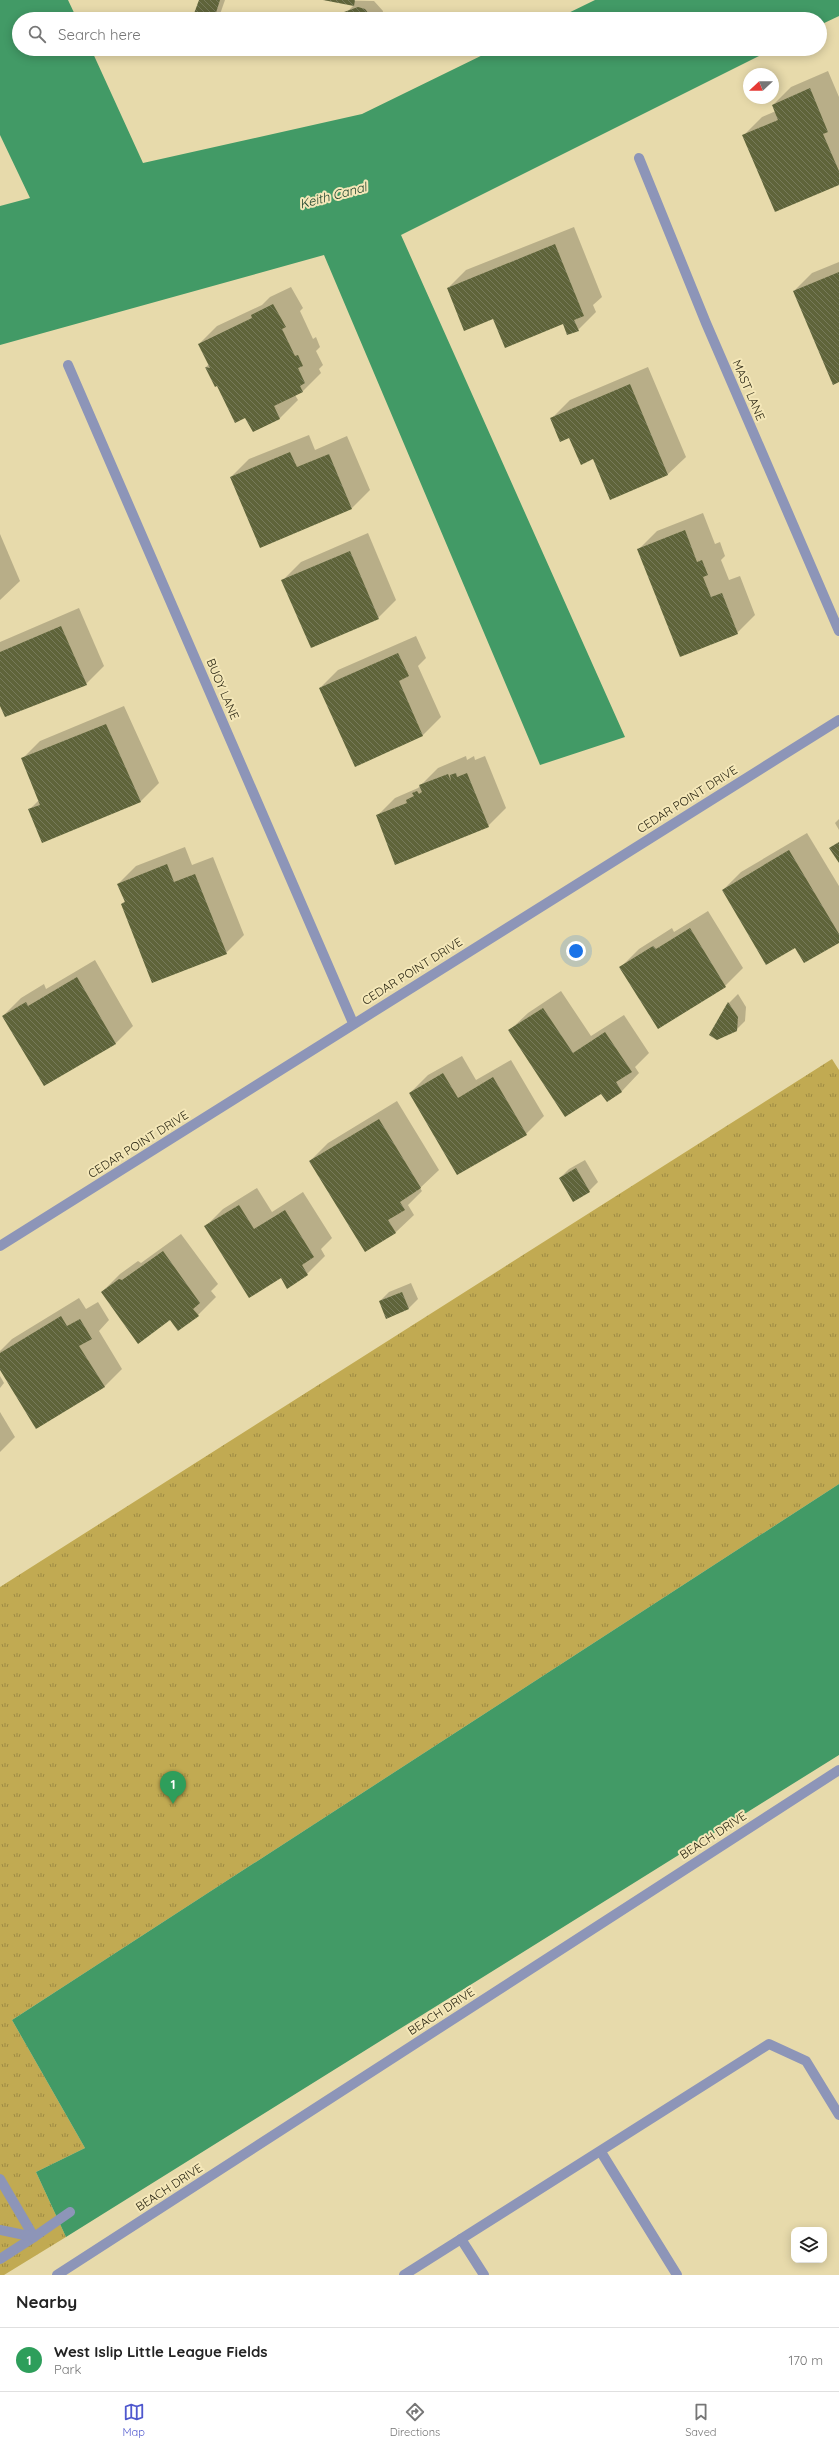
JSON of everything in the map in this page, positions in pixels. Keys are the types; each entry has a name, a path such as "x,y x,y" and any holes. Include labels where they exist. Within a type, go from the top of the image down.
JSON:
{"street":[{"name":"MAST LANE","path":"639,158 706,323 839,631"},
{"name":"BUOY LANE","path":"68,365 353,1023"},
{"name":"CEDAR POINT DRIVE","path":"0,1246 353,1023 839,720"},
{"name":"BEACH DRIVE","path":"57,2275 839,1770"},
{"path":"404,2275 601,2152 769,2044 806,2061 839,2115"},
{"path":"601,2152 677,2275"},
{"path":"0,2179 34,2237"},
{"path":"0,2259 70,2212"},
{"path":"0,2230 34,2237"},
{"path":"461,2239 484,2275"}],"green space":[{"path":"832,1059 839,1070 839,1484 12,2020 85,2148 36,2172 66,2237 4,2275 0,2275 0,1587"}],"water":[{"name":"Keith Canal","path":"0,0 68,0 74,12 12,12 12,56 94,56 143,163 362,114 481,56 759,56 401,235 625,737 540,765 324,255 0,345 0,206 30,198 0,135"},
{"path":"595,0 839,0 839,16 827,22 827,12 570,12"},
{"path":"839,1484 839,1755 66,2237 36,2172 85,2148 12,2020"}],"building":[{"path":"199,0 220,0 216,12 195,12"},
{"path":"323,0 355,0 354,6"},
{"path":"358,7 365,9 367,12 344,12"},
{"path":"810,88 828,132 823,134 839,171 839,185 775,212 742,135 778,120 772,105 779,104 779,102"},
{"path":"555,244 584,316 574,320 579,331 567,335 563,324 505,348 493,319 464,331 447,288"},
{"path":"839,272 839,382 833,385 793,291"},
{"path":"273,304 286,327 282,329 295,356 298,355 303,366 298,368 305,383 300,386 303,392 274,406 280,419 253,432 245,418 235,423 217,386 215,387 205,367 210,368 198,344 252,318 251,315"},
{"path":"630,384 668,475 610,500 593,459 581,465 569,438 560,442 550,418"},
{"path":"290,452 297,467 329,454 352,509 260,548 230,477"},
{"path":"685,530 697,562 702,560 708,575 703,577 711,597 722,593 738,634 680,657 637,549"},
{"path":"350,551 379,619 311,648 281,580"},
{"path":"61,626 87,685 5,717 0,706 0,652"},
{"path":"398,653 409,676 399,681 423,736 355,767 319,688"},
{"path":"106,724 141,802 42,843 28,809 40,805 21,758"},
{"path":"456,773 457,777 467,773 489,827 395,865 376,815 407,803 406,800 414,796 412,793 417,791 419,794 422,792 419,785 448,774 451,781 450,775"},
{"path":"839,842 839,863 829,848"},
{"path":"789,850 839,934 839,943 804,963 795,948 766,965 722,890"},
{"path":"167,864 174,882 195,874 227,954 152,983 121,904 125,902 117,884"},
{"path":"690,928 726,987 658,1029 619,967 653,946 656,949"},
{"path":"77,977 116,1044 44,1086 2,1016 26,1002 28,1006"},
{"path":"728,1002 738,1017 737,1031 717,1040 709,1035"},
{"path":"543,1008 573,1053 605,1032 632,1072 616,1082 622,1092 607,1102 601,1094 565,1117 508,1030"},
{"path":"443,1073 458,1098 493,1077 527,1135 457,1175 409,1093"},
{"path":"379,1119 421,1188 400,1202 405,1210 388,1220 396,1233 365,1252 309,1161"},
{"path":"576,1168 590,1192 573,1202 559,1178"},
{"path":"239,1205 254,1229 285,1210 314,1257 302,1265 308,1275 287,1289 281,1278 249,1298 204,1226"},
{"path":"163,1251 200,1303 193,1309 199,1316 178,1331 170,1320 138,1344 101,1292 119,1279 122,1280"},
{"path":"402,1292 409,1309 386,1319 379,1301"},
{"path":"61,1316 67,1326 80,1319 92,1339 79,1346 105,1387 36,1429 0,1370 0,1353"}],"place":[{"name":"West Islip Little League Fields","path":"173,1804"}]}
